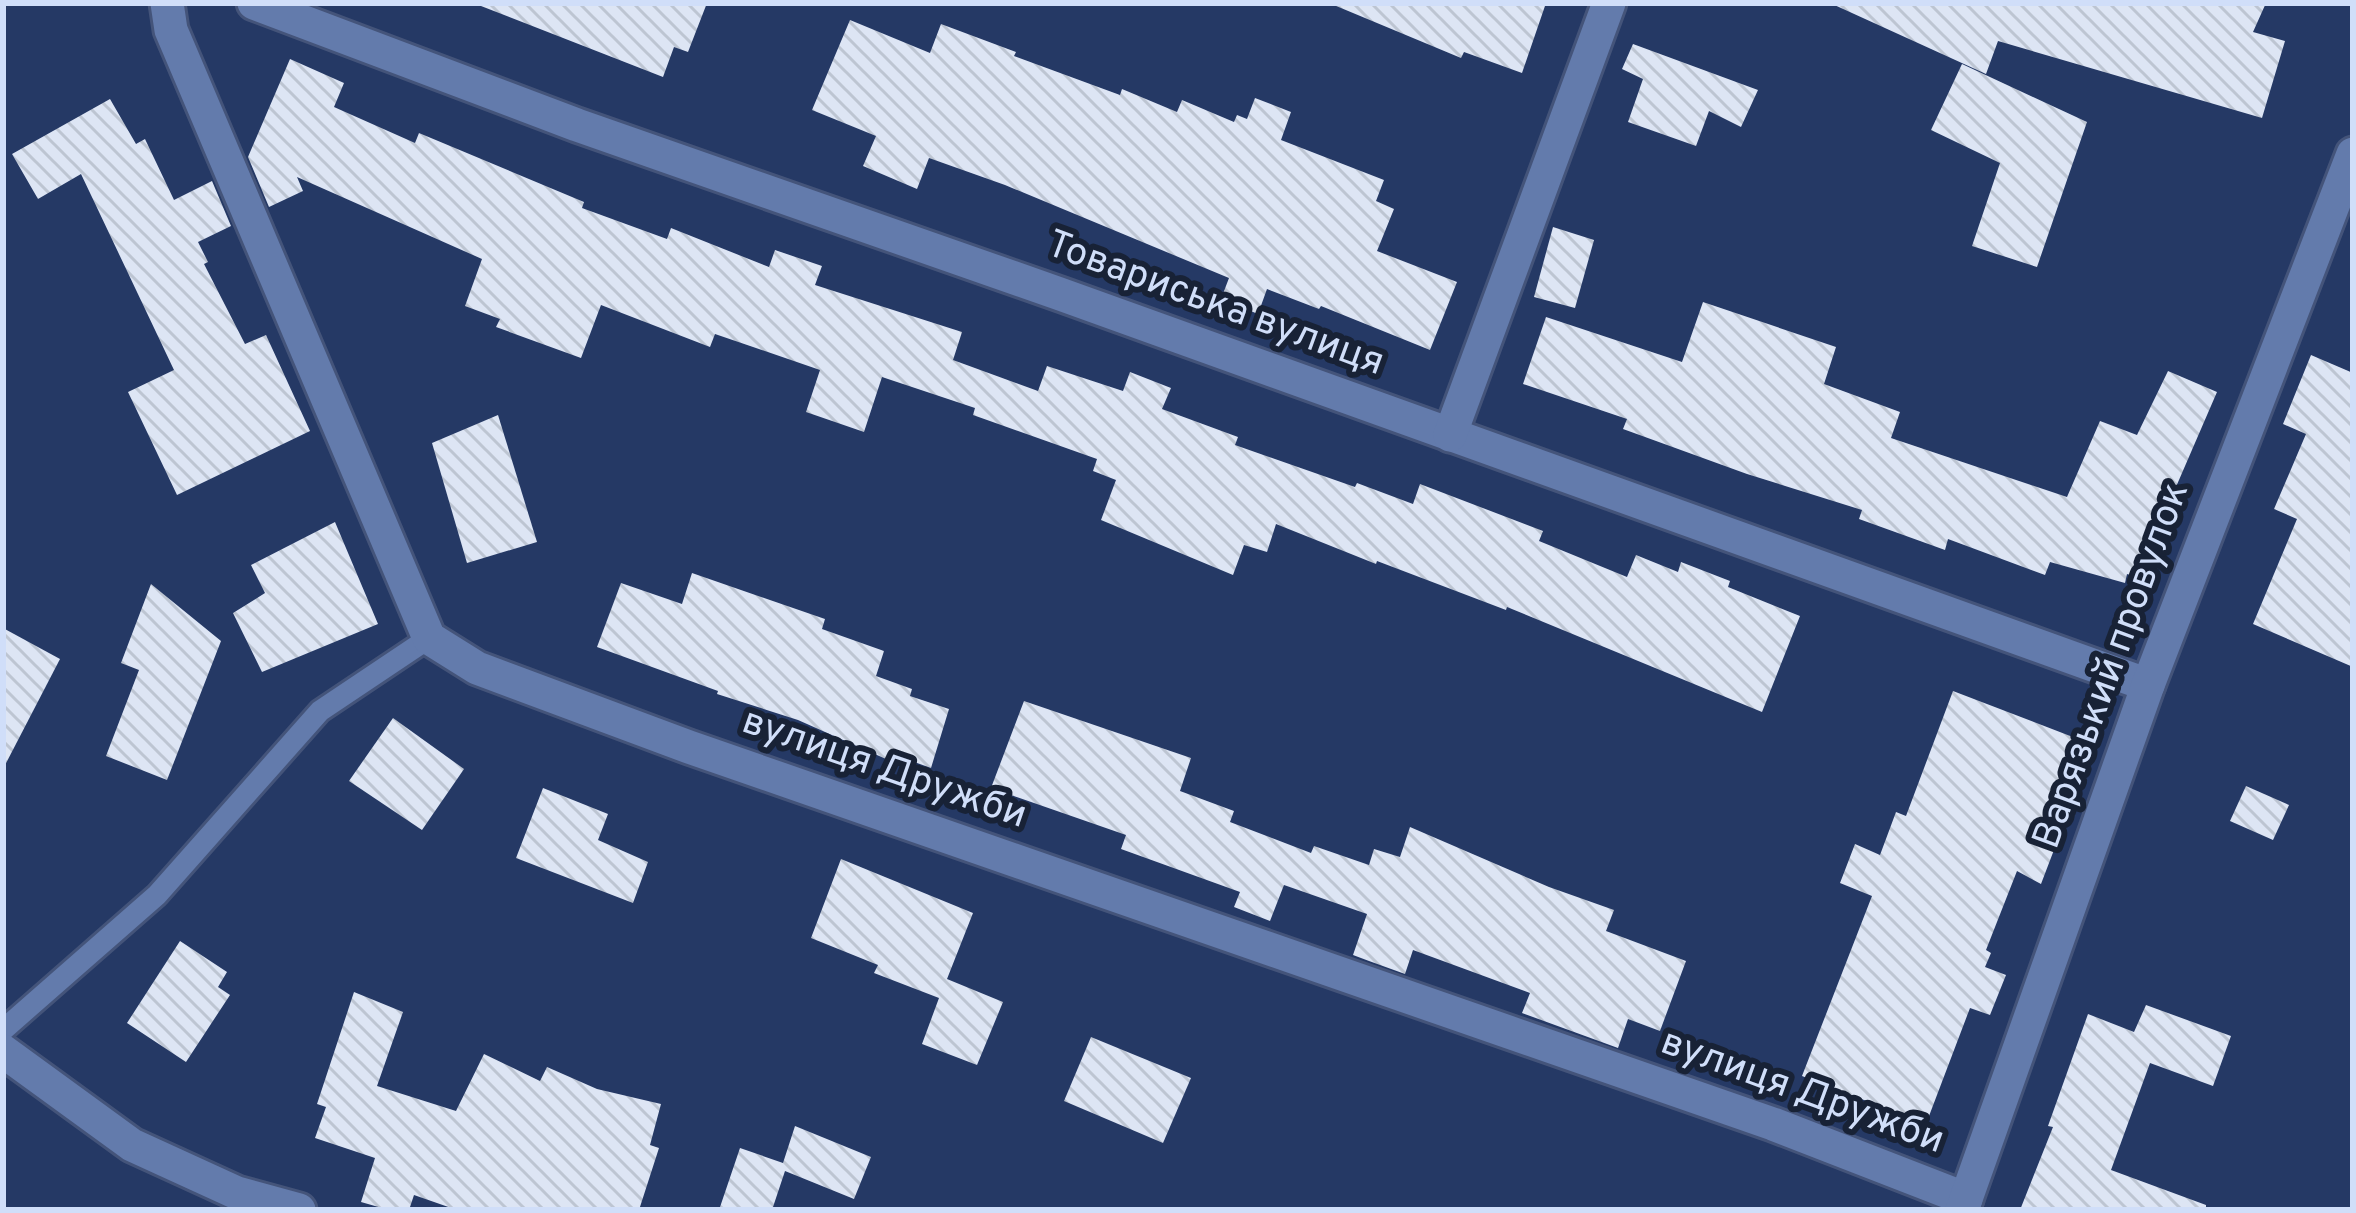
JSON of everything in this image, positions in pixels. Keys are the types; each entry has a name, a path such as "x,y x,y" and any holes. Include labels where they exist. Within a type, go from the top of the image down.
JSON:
{"street":[{"path":"167,3 171,30 430,638"},
{"name":"Товариська вулиця","path":"254,3 577,124 2148,685"},
{"path":"1450,435 1609,3"},
{"name":"Варязький провулок","path":"1964,1204 2148,685 2353,154"},
{"name":"вулиця Дружби","path":"430,638 477,668 689,747 1751,1116 1964,1204"},
{"path":"3,1051 132,1145 237,1193 299,1210"}],"lane":[{"path":"3,1030 157,895 320,711 430,638"}],"building":[{"path":"482,3 707,3 688,52 674,47 663,77"},
{"path":"1329,3 1546,3 1522,73 1464,52 1461,58"},
{"path":"1830,3 2266,3 2253,32 2285,41 2262,118 1998,41 1986,74"},
{"path":"850,20 930,53 941,24 1016,52 1014,56 1120,95 1122,89 1177,112 1182,100 1234,122 1237,115 1247,119 1255,98 1291,112 1281,140 1384,180 1376,201 1394,209 1377,251 1457,282 1430,350 1267,289 1258,314 1221,299 1229,278 929,158 917,189 863,166 876,136 812,110"},
{"path":"1633,44 1758,90 1741,127 1709,111 1696,146 1628,122 1643,79 1622,69"},
{"path":"290,59 344,83 334,107 415,143 419,133 584,202 582,208 667,239 671,228 769,267 775,250 822,266 815,285 962,332 953,360 1038,391 1047,366 1123,391 1130,372 1171,388 1162,409 1238,437 1235,445 1355,487 1357,483 1413,504 1420,484 1543,531 1539,541 1627,577 1636,555 1678,572 1681,562 1730,581 1728,587 1800,616 1762,712 1507,607 1376,564 1276,524 1267,552 1244,545 1233,575 1101,520 1116,480 1093,471 1097,459 973,415 975,408 882,377 864,432 806,412 820,370 715,334 710,347 601,305 581,358 496,327 500,319 465,306 482,259 297,177 303,191 269,207 248,157"},
{"path":"1962,64 2087,122 2037,267 1972,246 2000,163 1931,130"},
{"path":"110,99 136,144 145,139 174,200 212,181 231,226 198,242 208,262 204,264 245,344 266,335 310,431 177,495 128,392 174,370 81,174 38,199 12,154"},
{"path":"1553,227 1594,240 1575,308 1534,297"},
{"path":"1703,302 1836,347 1824,384 1900,412 1891,438 2067,497 2100,421 2137,435 2168,371 2217,392 2163,517 2173,520 2153,583 2127,574 2125,583 2050,562 2045,575 1948,539 1945,550 1859,519 1862,510 1623,429 1627,419 1523,384 1546,317 1682,362"},
{"path":"2311,355 2353,373 2353,667 2253,624 2297,519 2274,509 2306,434 2283,424"},
{"path":"498,415 537,542 467,563 432,443"},
{"path":"335,522 378,624 262,672 233,613 265,593 251,565"},
{"path":"692,573 825,619 822,629 884,651 876,676 912,689 910,696 949,709 931,768 906,759 904,767 798,720 597,647 621,583 682,604"},
{"path":"151,584 221,641 167,780 106,756 139,670 121,663"},
{"path":"3,628 60,659 3,769"},
{"path":"1953,691 2078,739 2049,815 2065,821 2041,884 2017,871 1986,950 1991,953 1985,967 2006,975 1990,1015 1970,1008 1926,1124 1802,1076 1872,896 1840,883 1855,844 1880,855 1896,812 1906,816"},
{"path":"1024,701 1191,758 1180,791 1234,811 1230,822 1311,853 1314,846 1369,865 1374,849 1400,857 1410,827 1614,910 1606,931 1686,961 1660,1031 1628,1019 1618,1048 1522,1013 1530,993 1413,950 1405,974 1369,961 1353,955 1367,914 1284,885 1270,921 1234,907 1240,892 1121,849 1126,835 991,788"},
{"path":"393,718 464,769 422,830 349,781"},
{"path":"2246,786 2289,805 2273,840 2230,821"},
{"path":"543,788 608,814 598,840 648,862 633,903 516,858"},
{"path":"841,859 973,913 947,979 1003,1002 977,1065 922,1044 939,998 874,973 878,965 811,938"},
{"path":"180,941 227,972 218,987 230,995 186,1062 127,1023"},
{"path":"354,992 403,1012 377,1086 456,1111 484,1054 540,1081 547,1067 597,1089 661,1104 650,1145 659,1148 639,1210 457,1210 414,1195 409,1210 361,1202 375,1158 315,1138 326,1107 317,1104"},
{"path":"2146,1005 2231,1036 2213,1086 2150,1063 2111,1170 2206,1205 2206,1210 2020,1210 2053,1127 2048,1126 2088,1014 2134,1032"},
{"path":"1091,1037 1191,1078 1163,1143 1064,1101"},
{"path":"795,1126 871,1157 854,1199 785,1171 772,1210 719,1210 740,1148 783,1163"}]}
